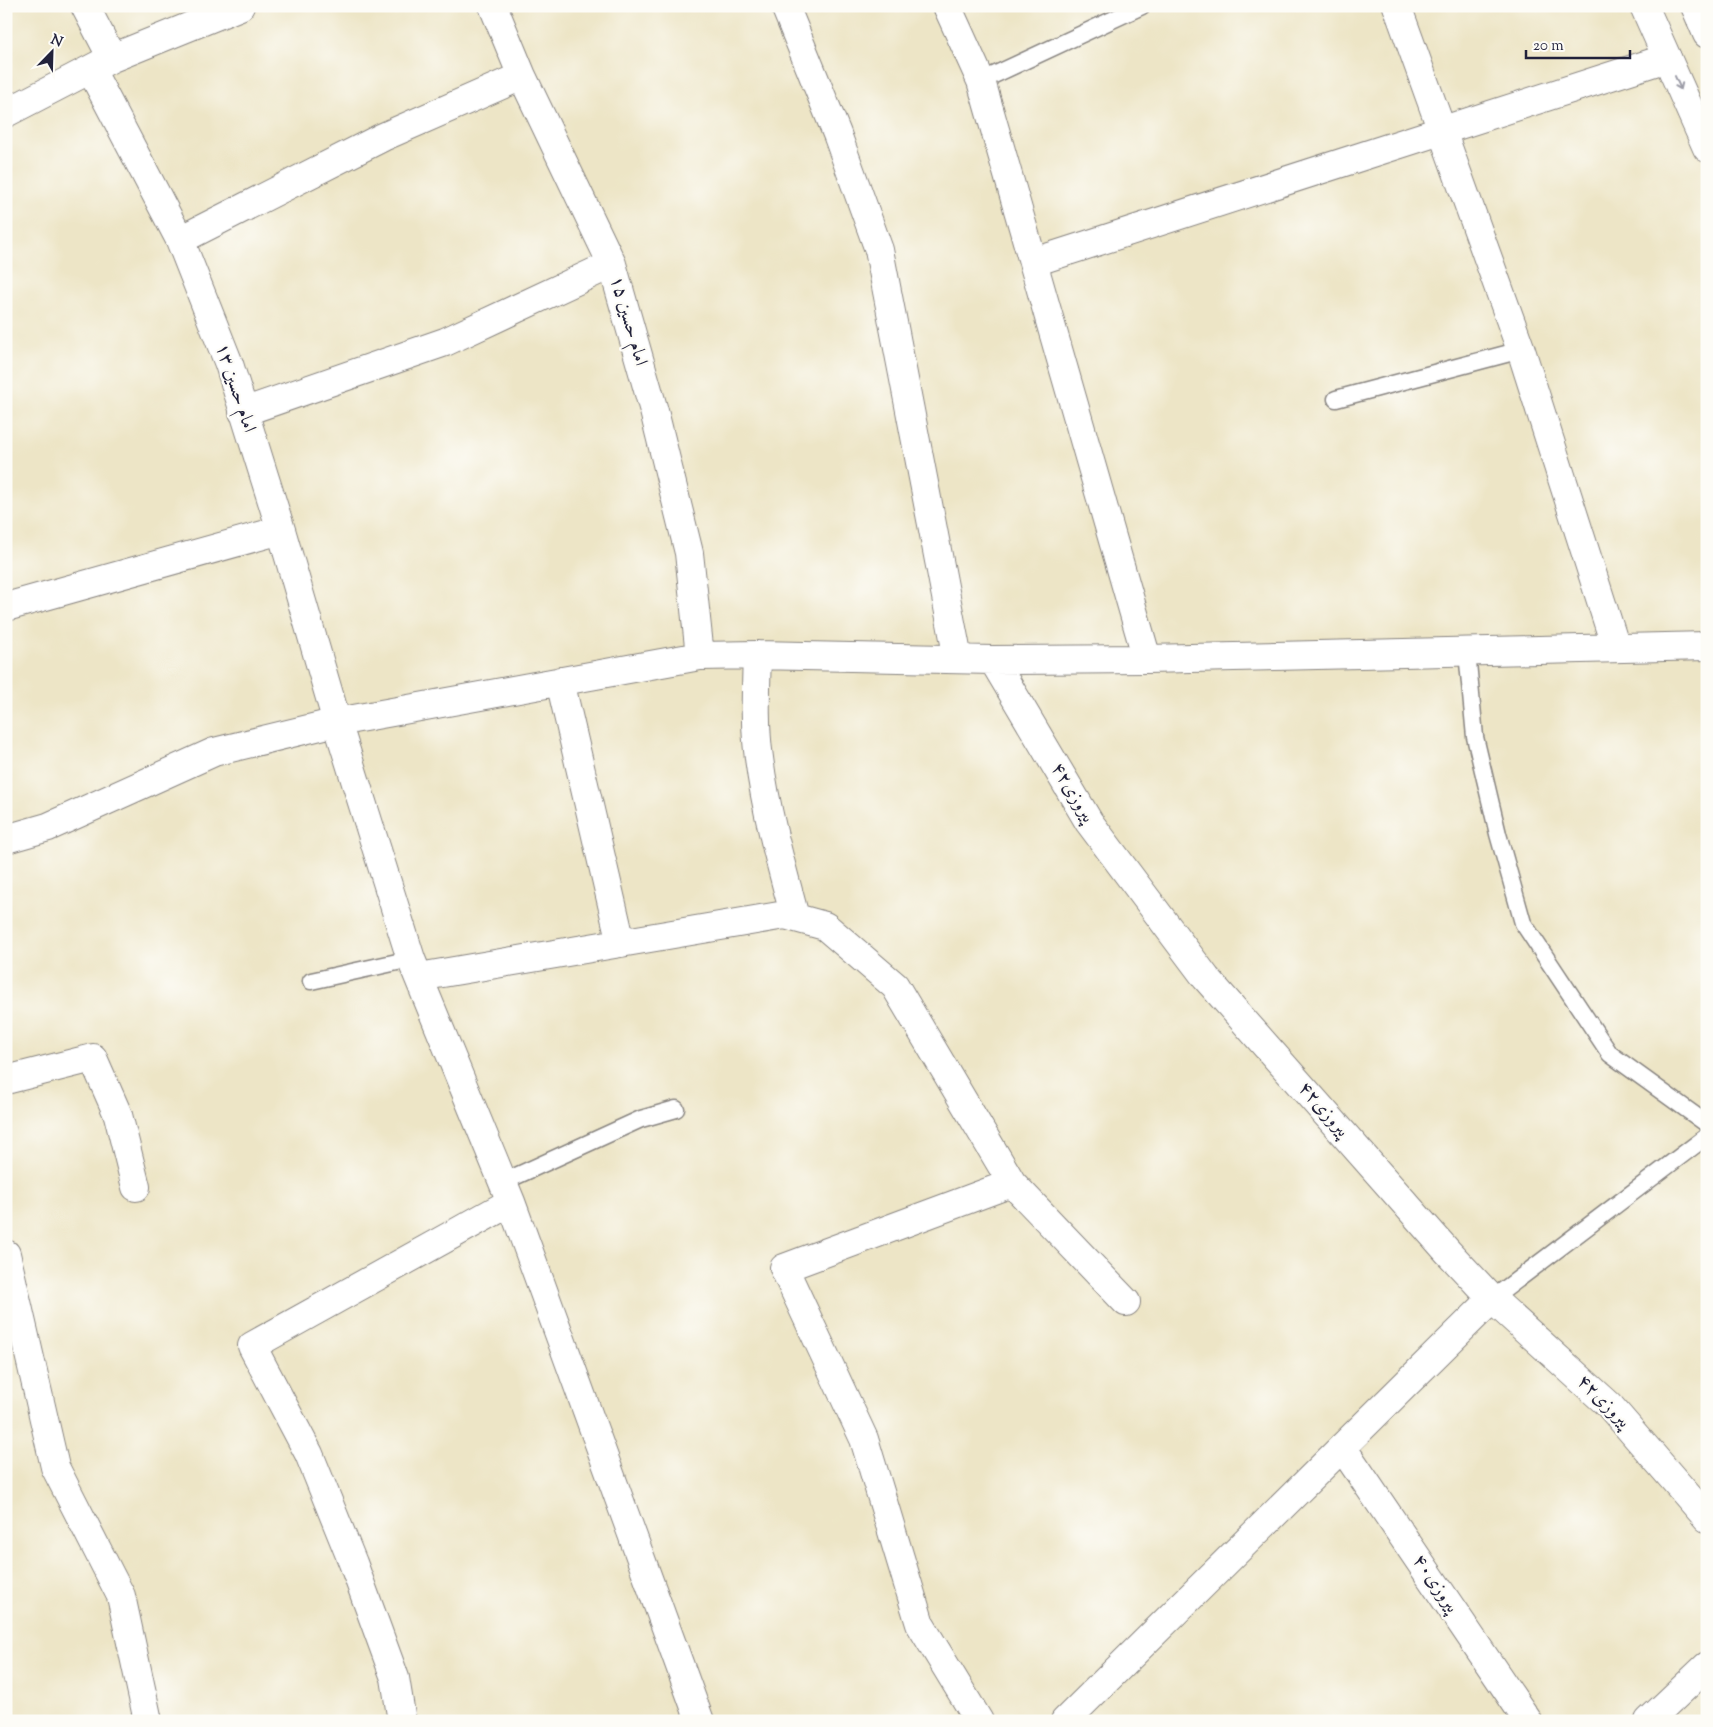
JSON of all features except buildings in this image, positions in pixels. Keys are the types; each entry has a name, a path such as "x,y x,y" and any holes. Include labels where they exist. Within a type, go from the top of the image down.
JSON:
{"street":[{"name":"امام حسین ۱۳","path":"85,6 102,64 180,240 229,364 281,530 337,722 415,968 507,1192 700,1721"},
{"path":"6,113 102,64 240,6"},
{"name":"امام حسین ۱۵","path":"493,6 522,76 612,264 654,411 689,553 700,656"},
{"path":"785,6 837,134 879,250 958,659"},
{"path":"947,6 981,81 1147,659"},
{"path":"1397,6 1521,350 1616,648"},
{"path":"1644,6 1707,148"},
{"path":"1695,6 1707,34"},
{"path":"1034,262 1667,58"},
{"path":"180,240 383,137 522,76"},
{"path":"243,412 445,342 612,264"},
{"path":"6,607 281,530"},
{"path":"6,839 48,827 214,752 337,722 700,656 757,655 993,660 1147,659 1707,646"},
{"path":"757,655 756,690 759,756 770,821 795,917"},
{"name":"پیروزی۴۲","path":"993,660 1089,822 1206,978 1492,1299 1609,1405 1707,1518"},
{"path":"560,681 621,943"},
{"path":"415,968 621,943 785,915 825,926 895,986 1012,1183 1126,1302"},
{"path":"6,1080 93,1058 118,1114 136,1187"},
{"path":"979,1721 920,1624 864,1439 784,1268 1012,1183"},
{"path":"402,1721 395,1678 349,1554 309,1454 252,1346 507,1192"},
{"path":"6,1254 54,1467 122,1596 148,1721"},
{"path":"1065,1721 1492,1299"},
{"name":"پیروزی۴۰","path":"1342,1447 1528,1721"},
{"path":"1649,1721 1707,1666"}],"lane":[{"path":"981,81 1142,6"},
{"path":"1336,398 1521,350"},
{"path":"1467,652 1475,737 1498,834 1523,923 1610,1054 1707,1124"},
{"path":"312,981 415,968"},
{"path":"507,1192 642,1119 676,1108"},
{"path":"1492,1299 1707,1136"}]}
